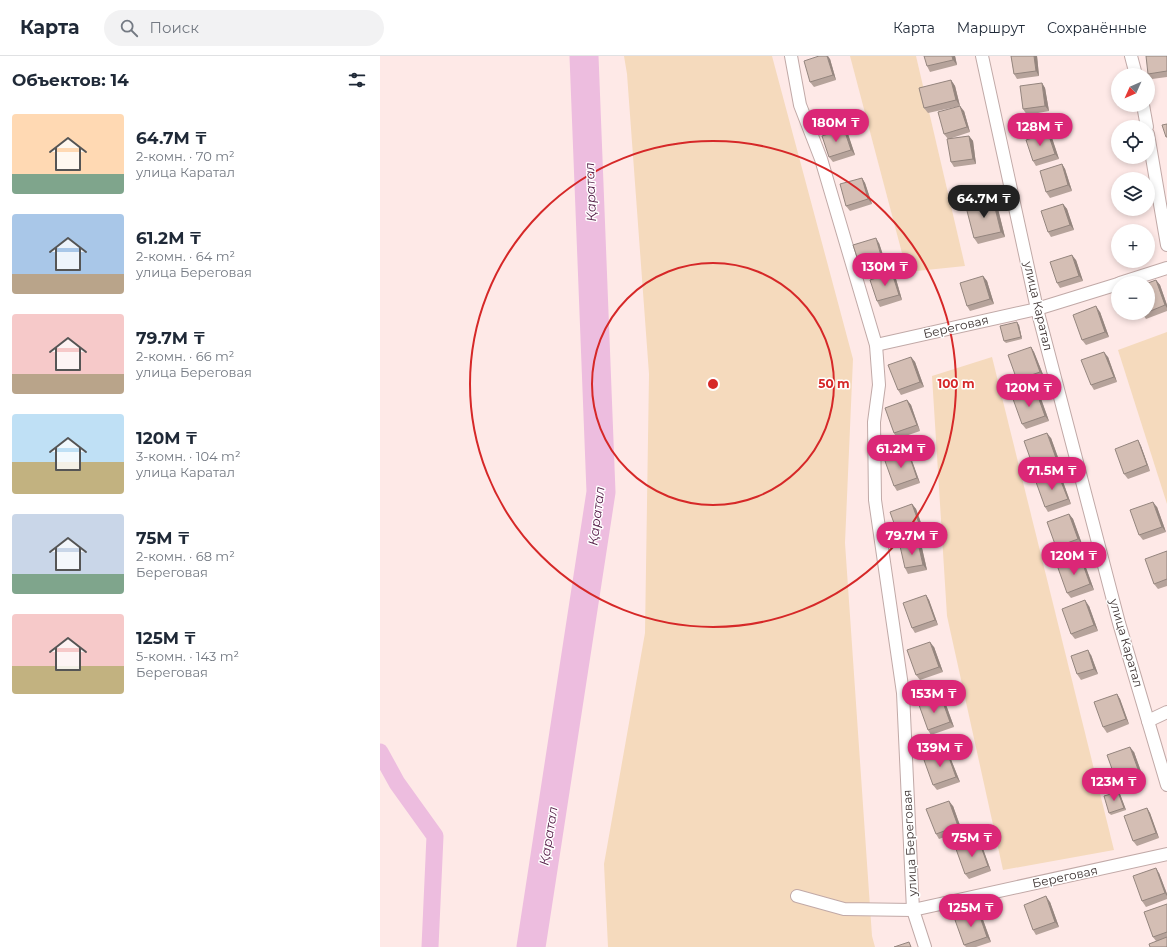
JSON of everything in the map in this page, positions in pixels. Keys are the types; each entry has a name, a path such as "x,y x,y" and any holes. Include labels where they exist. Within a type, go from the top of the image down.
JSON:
{"street":[{"name":"улица Береговая","path":"790,56 800,105 821,159 876,345 879,386 874,422 875,500 903,692 913,910 925,947"},
{"name":"улица Каратал","path":"982,56 1037,309 1117,616 1167,786"},
{"path":"1131,56 1134,68"},
{"path":"1153,164 1167,245"},
{"name":"Береговая","path":"1141,276 1167,268"},
{"name":"Береговая","path":"876,345 1037,309 1111,286"},
{"path":"1148,721 1167,712"},
{"name":"Береговая","path":"797,896 844,909 913,910 1167,854"}],"shaded area":[{"path":"624,56 772,56 853,359 845,543 872,936 875,947 608,947 604,864 645,633 649,374 627,74"},
{"path":"850,56 916,56 965,266 907,272"},
{"path":"1167,332 1167,504 1118,350"},
{"path":"992,357 1114,850 1003,870 947,616 932,376"}],"building":[{"path":"819,56 827,56 833,75 810,82 804,61"},
{"path":"924,56 952,56 953,60 927,66"},
{"path":"1011,56 1034,56 1036,71 1014,74"},
{"path":"1146,56 1167,56 1167,71 1155,73 1155,68 1147,68"},
{"path":"951,80 956,100 924,108 919,88"},
{"path":"1042,83 1045,106 1023,109 1020,86"},
{"path":"960,106 967,127 944,134 938,112"},
{"path":"1167,124 1167,137 1166,137 1162,125"},
{"path":"844,129 851,150 829,157 822,136"},
{"path":"1048,133 1055,154 1033,161 1026,140"},
{"path":"969,136 973,159 951,162 947,139"},
{"path":"1062,164 1068,185 1046,192 1040,171"},
{"path":"862,178 868,199 846,206 840,184"},
{"path":"993,200 1001,232 974,238 966,207"},
{"path":"1063,204 1070,225 1048,232 1041,211"},
{"path":"876,238 882,259 860,266 853,245"},
{"path":"1072,255 1079,276 1057,283 1050,262"},
{"path":"892,273 899,295 877,301 870,280"},
{"path":"983,276 990,299 967,306 960,283"},
{"path":"1155,280 1165,305 1155,309"},
{"path":"1096,306 1105,332 1082,340 1073,315"},
{"path":"1017,322 1021,337 1004,341 1000,326"},
{"path":"1031,347 1040,372 1017,380 1008,355"},
{"path":"1104,352 1114,377 1091,385 1081,360"},
{"path":"911,357 920,382 898,390 888,365"},
{"path":"1036,391 1045,416 1022,424 1013,399"},
{"path":"907,400 917,425 894,433 885,408"},
{"path":"1047,433 1056,458 1033,466 1024,441"},
{"path":"1138,440 1147,465 1124,474 1115,449"},
{"path":"908,452 917,478 894,486 885,461"},
{"path":"1058,474 1068,499 1045,507 1036,482"},
{"path":"1153,502 1162,527 1139,535 1130,510"},
{"path":"912,504 921,529 899,537 890,512"},
{"path":"1069,514 1078,539 1056,547 1047,522"},
{"path":"918,543 923,565 905,568 900,546"},
{"path":"1167,551 1167,579 1154,584 1145,559"},
{"path":"1081,559 1090,584 1067,593 1058,568"},
{"path":"926,595 935,620 912,628 903,603"},
{"path":"1085,600 1094,625 1071,634 1062,609"},
{"path":"930,642 939,667 916,675 907,650"},
{"path":"1088,650 1094,669 1077,674 1071,656"},
{"path":"1117,694 1126,719 1103,727 1094,702"},
{"path":"941,697 950,722 928,730 919,705"},
{"path":"1130,747 1139,772 1116,780 1107,755"},
{"path":"947,752 956,777 933,785 924,760"},
{"path":"1118,792 1124,808 1109,813 1104,796"},
{"path":"949,801 958,826 936,834 926,809"},
{"path":"1147,808 1156,833 1133,841 1124,816"},
{"path":"979,841 988,866 965,874 956,849"},
{"path":"1156,868 1165,893 1142,901 1133,876"},
{"path":"1046,896 1055,922 1033,930 1024,905"},
{"path":"1167,904 1167,932 1153,937 1144,912"},
{"path":"978,911 987,937 964,945 955,920"},
{"path":"1167,937 1167,947 1150,947 1149,944"},
{"path":"909,942 911,947 894,947"}],"waterway":[{"name":"Қаратал","path":"531,947 601,492 584,56"},
{"path":"380,752 397,783 435,836 430,947"}]}
